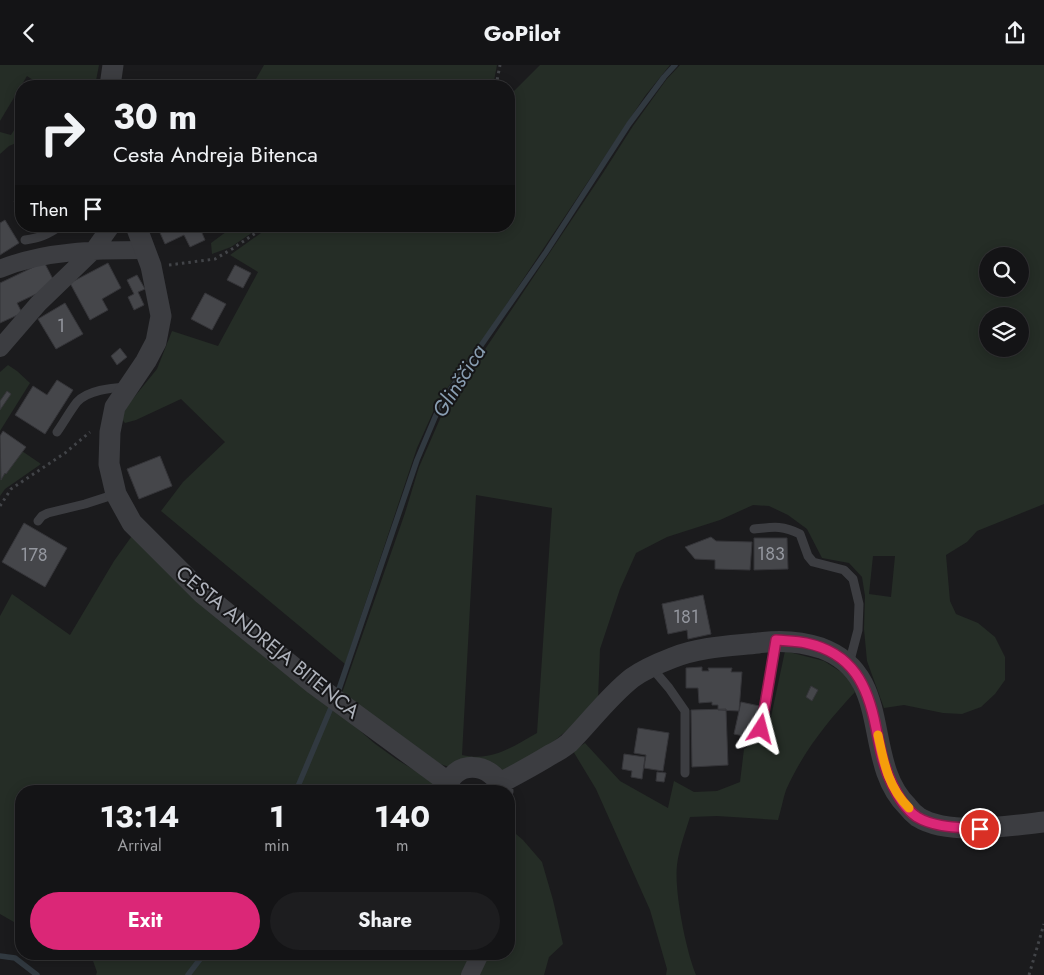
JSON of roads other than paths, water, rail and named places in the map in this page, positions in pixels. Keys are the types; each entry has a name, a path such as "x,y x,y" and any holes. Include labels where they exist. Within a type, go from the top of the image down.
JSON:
{"street":[{"path":"111,80 113,65"},
{"path":"0,349 38,304 94,250 107,232"},
{"name":"CESTA ANDREJA BITENCA","path":"138,232 148,258 161,316 156,342 146,361 115,407 110,432 109,464 116,494 132,523 202,593 314,684 445,785"},
{"path":"0,269 20,261 52,254 94,250 148,258"},
{"name":"CESTA ANDREJA BITENCA","path":"504,785 567,745 604,704 633,677 674,657 710,648 776,640 807,643 836,654 857,673 872,709 885,771 899,798 918,817 942,826 980,829 1044,822"},
{"name":"CESTA ANDREJA BITENCA","path":"449,785 458,772 476,767 494,775 500,785"},
{"path":"470,975 477,960"}],"lane":[{"path":"25,240 38,239 52,232"},
{"path":"57,432 78,401 85,396 109,388 129,387"},
{"path":"38,521 48,513 116,494"},
{"path":"754,529 782,526 791,529 800,534 808,557 813,562 844,570 853,579 859,603 858,630 849,664"},
{"path":"761,729 776,640"},
{"path":"652,668 685,711 685,773"}],"waterway":[{"name":"Glinščica","path":"337,695 417,460 441,403 546,252 629,124 675,65"},
{"name":"Glinščica","path":"299,785 333,703"},
{"path":"0,956 15,958"},
{"path":"18,960 37,975"},
{"name":"Glinščica","path":"188,975 199,960"}]}
